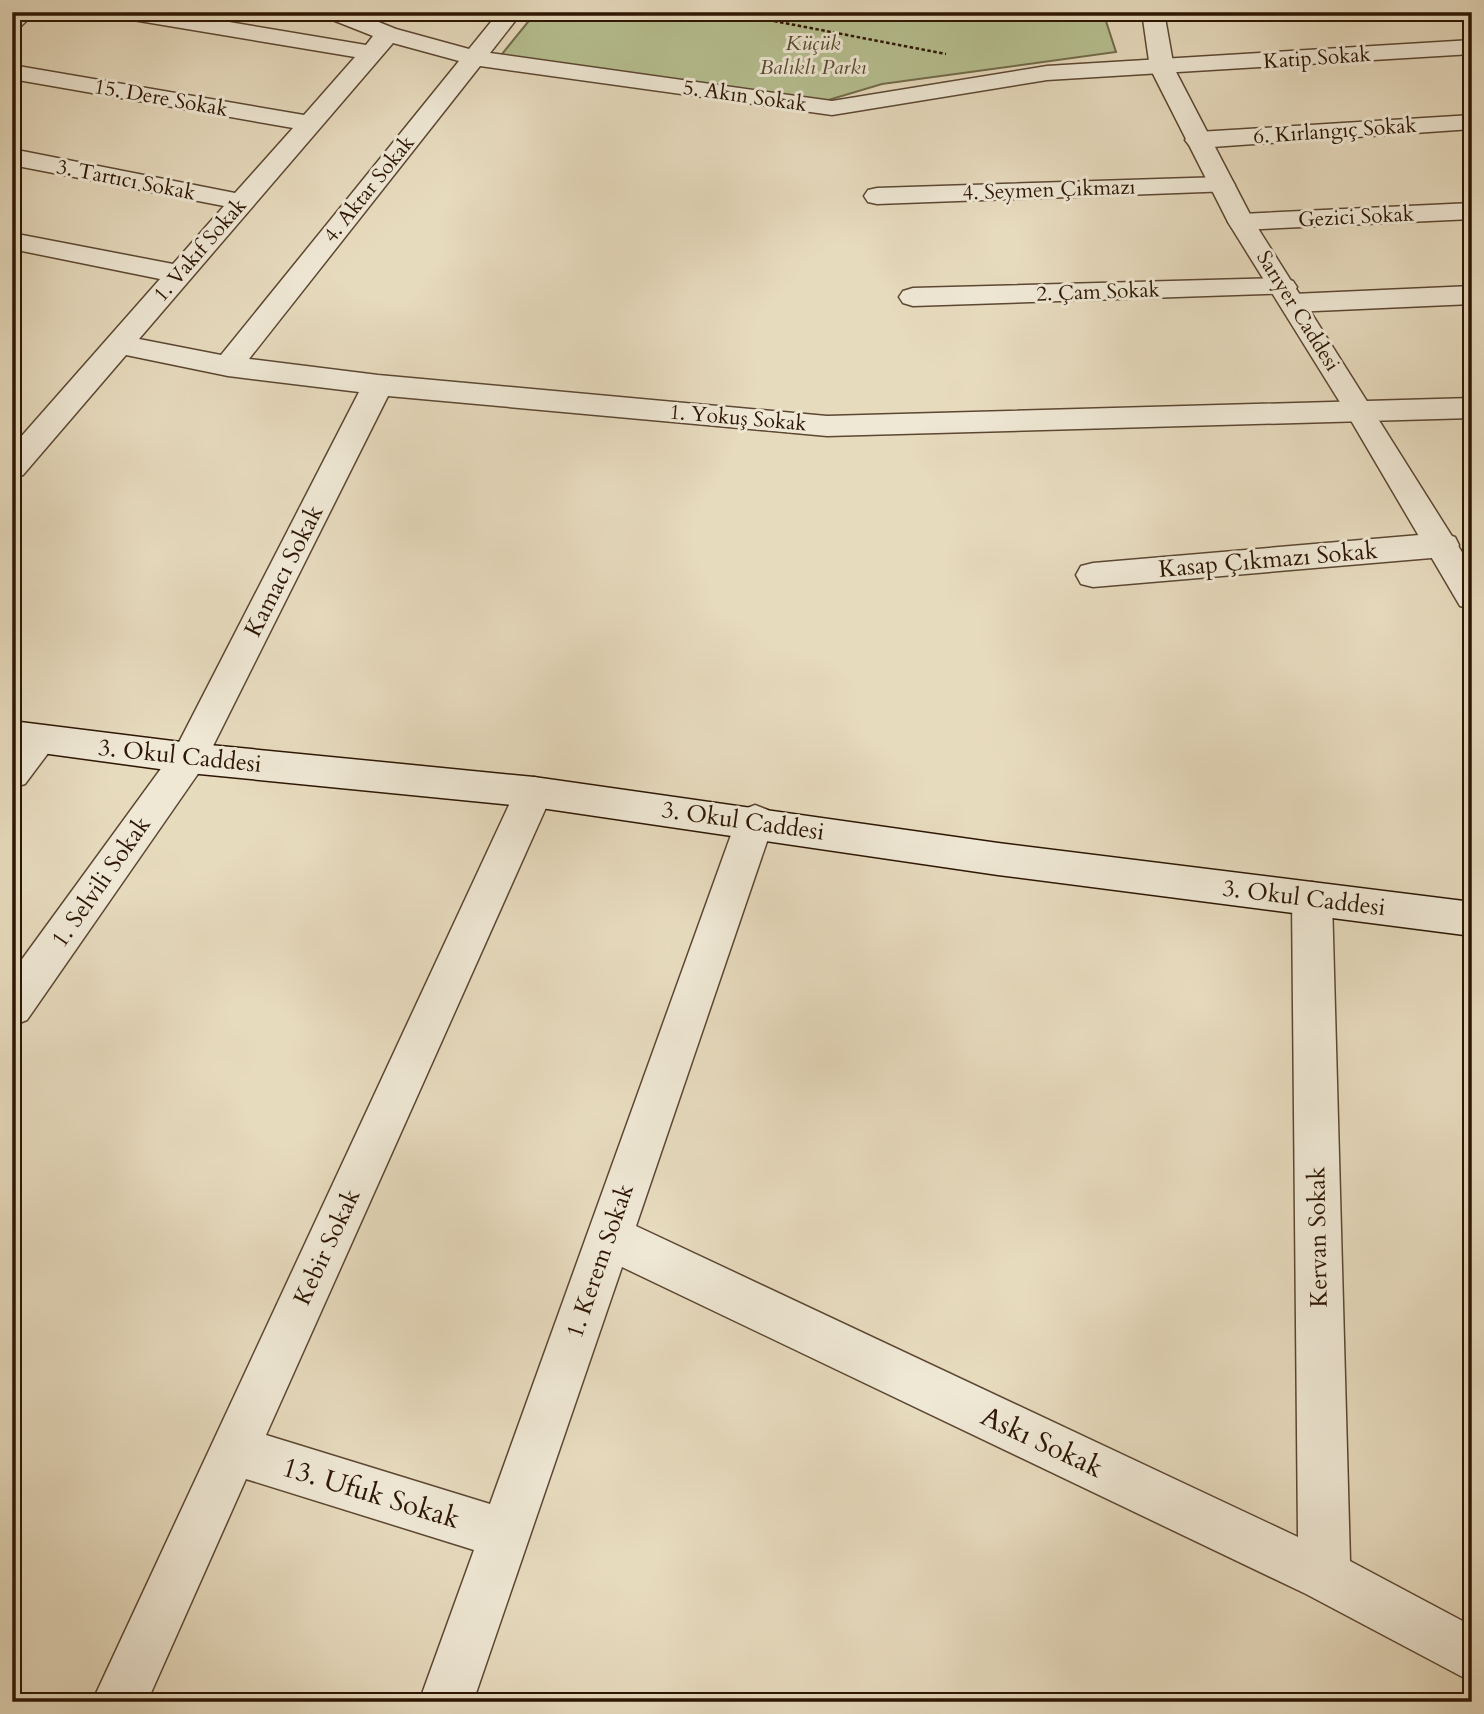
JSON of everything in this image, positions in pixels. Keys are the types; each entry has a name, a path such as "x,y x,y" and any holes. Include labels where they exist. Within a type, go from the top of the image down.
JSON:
{"street":[{"path":"12,22 25,12"},
{"path":"127,12 379,43"},
{"name":"5. Akın Sokak","path":"333,12 379,43 832,108 1047,73 1162,68"},
{"name":"4. Aktar Sokak","path":"228,366 511,12"},
{"name":"Sarıyer Caddesi","path":"1152,13 1162,68 1241,222 1443,545 1472,597"},
{"name":"1. Vakıf Sokak","path":"12,467 379,43"},
{"name":"Katip Sokak","path":"1162,68 1472,47"},
{"name":"15. Dere Sokak","path":"12,72 310,123"},
{"name":"6. Kırlangıç Sokak","path":"1198,140 1472,122"},
{"name":"3. Tartıcı Sokak","path":"12,157 241,202"},
{"name":"4. Seymen Çıkmazı","path":"877,196 1222,185"},
{"name":"Gezici Sokak","path":"1241,222 1472,211"},
{"path":"12,241 178,274"},
{"name":"2. Çam Sokak","path":"913,297 1472,295"},
{"name":"1. Yokuş Sokak","path":"119,344 228,366 379,385 827,426 1472,408"},
{"name":"Kamacı Sokak","path":"189,758 379,385"},
{"name":"Kasap Çıkmazı Sokak","path":"1093,575 1443,545"},
{"path":"12,773 26,737"},
{"name":"3. Okul Caddesi","path":"26,737 189,758 534,792 755,821 998,859 1472,919"},
{"name":"1. Selvili Sokak","path":"12,1007 189,758"},
{"name":"Kebir Sokak","path":"119,1702 534,792"},
{"name":"1. Kerem Sokak","path":"446,1702 507,1535 608,1237 755,821"},
{"name":"Kervan Sokak","path":"1312,898 1324,1576"},
{"name":"Askı Sokak","path":"608,1237 1324,1576 1472,1655"},
{"name":"13. Ufuk Sokak","path":"234,1450 507,1535"}],"path":[{"path":"727,12 954,55"}],"green space":[{"name":"Küçük Balıklı Parkı","path":"536,12 1103,12 1116,52 882,84 825,101 498,59"}]}
